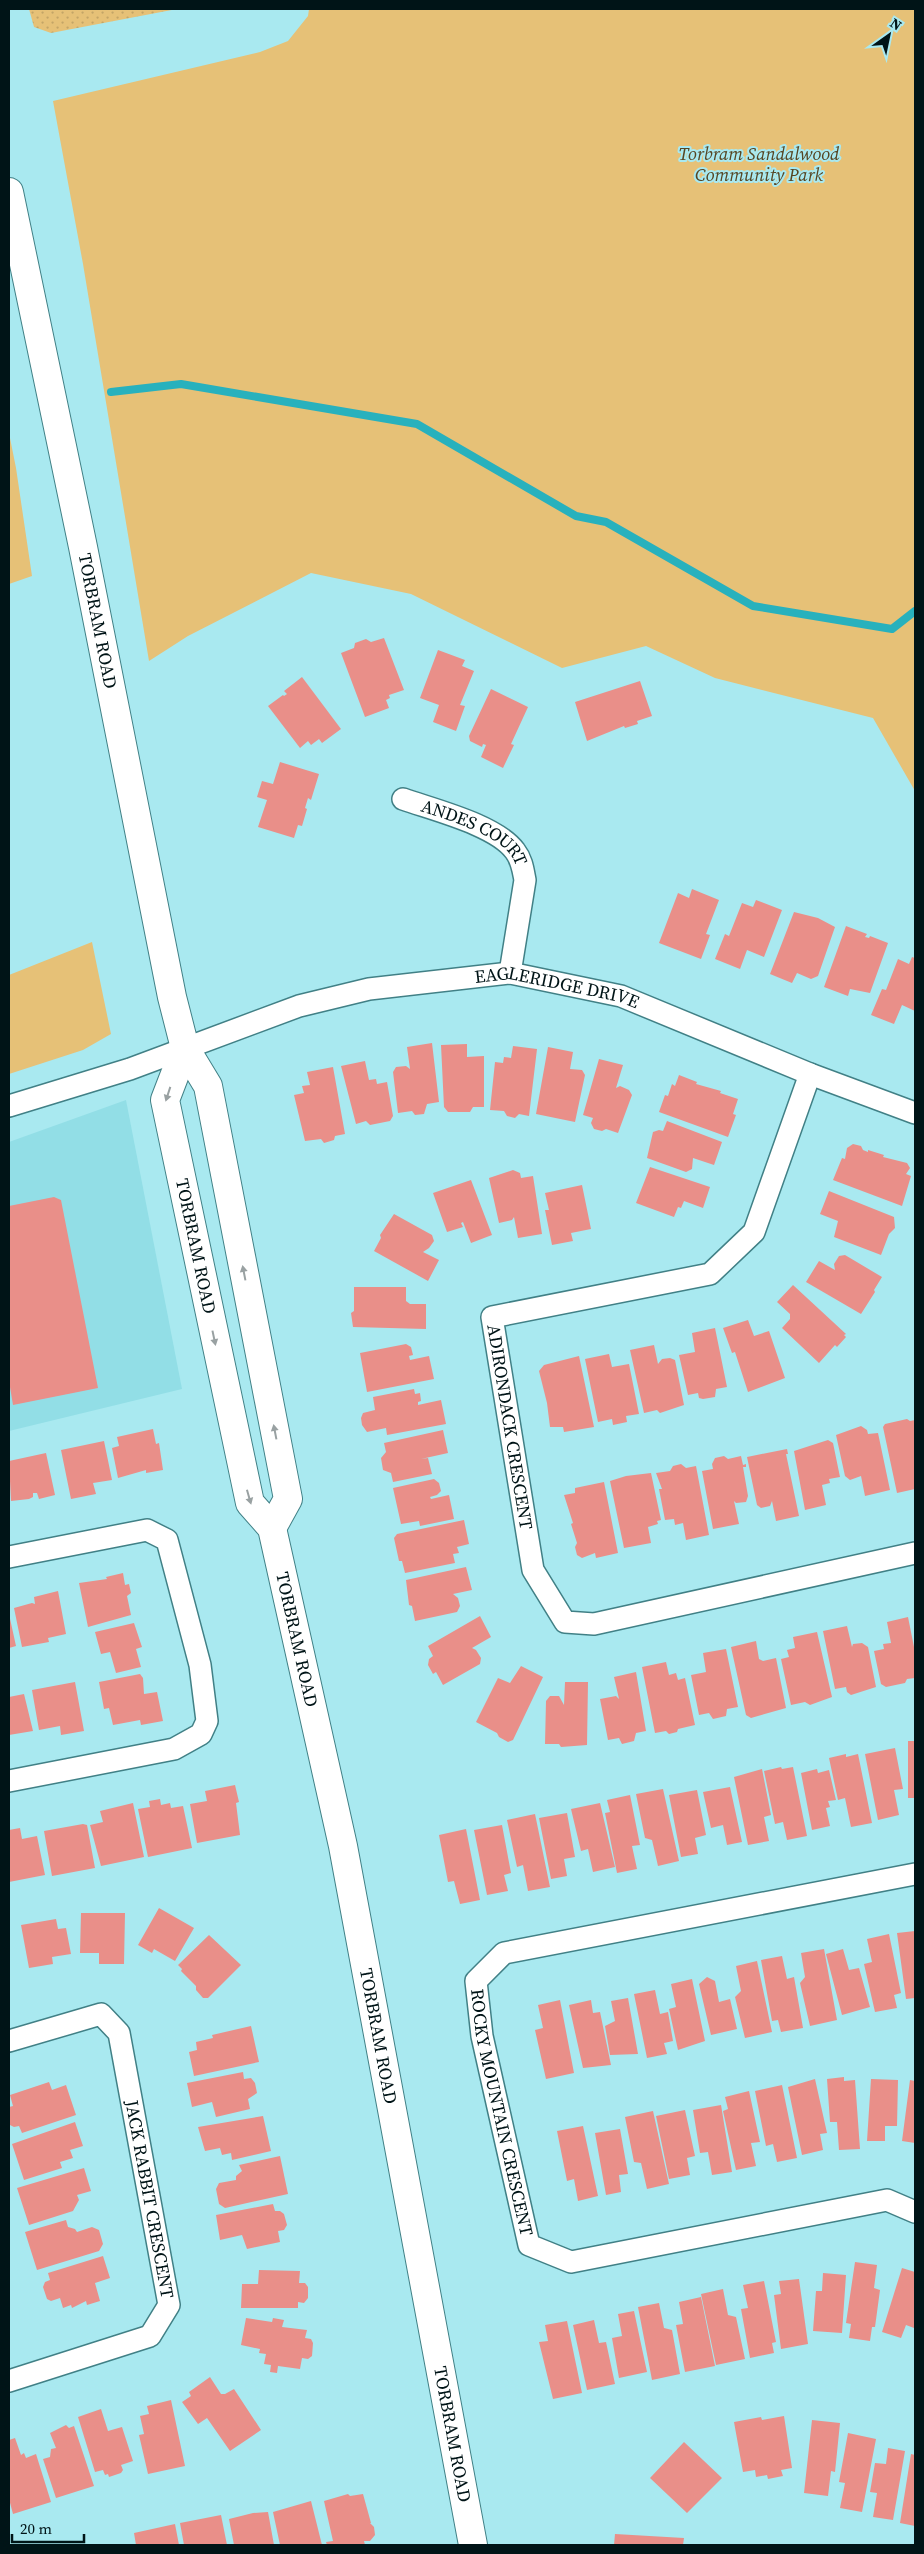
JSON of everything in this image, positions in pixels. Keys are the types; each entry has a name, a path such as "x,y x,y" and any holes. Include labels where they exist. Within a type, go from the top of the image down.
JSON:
{"main road":[{"name":"TORBRAM ROAD","path":"9,192 81,537 172,998 185,1048 208,1086 288,1499 272,1528"},
{"name":"TORBRAM ROAD","path":"185,1048 165,1100 250,1504 272,1528 343,1846 473,2545"}],"street":[{"name":"ANDES COURT","path":"403,799 496,832 515,851 523,866 525,880 510,973"},
{"name":"EAGLERIDGE DRIVE","path":"9,1106 130,1069 299,1006 369,989 510,973 621,996 810,1074 915,1113"},
{"name":"ADIRONDACK CRESCENT","path":"810,1074 754,1232 710,1274 492,1316 533,1570 565,1622 594,1624 915,1553"},
{"path":"9,1557 147,1530 167,1540 200,1665 206,1721 201,1734 174,1749 9,1781"},
{"name":"ROCKY MOUNTAIN CRESCENT","path":"915,1874 906,1874 504,1953 476,1981 482,2036 529,2244 571,2262 887,2200 915,2212"},
{"name":"JACK RABBIT CRESCENT","path":"9,2041 101,2014 119,2033 169,2305 150,2336 9,2381"}],"shaded area":[{"path":"126,1100 182,1389 9,1431 9,1142"}],"green space":[{"path":"29,9 177,9 51,33 34,27"},
{"name":"Torbram Sandalwood Community Park","path":"309,9 915,9 915,791 873,718 715,678 646,646 562,668 411,594 311,573 188,636 149,661 83,264 53,101 260,52 288,41 308,16"},
{"path":"9,433 32,576 9,584"},
{"path":"92,942 111,1034 83,1050 9,1074 9,975"}],"building":[{"path":"384,638 404,690 389,695 390,698 386,700 389,708 365,717 341,653 354,648 355,643 366,639 371,642"},
{"path":"438,650 465,660 462,666 474,671 460,705 465,706 456,731 433,722 439,705 420,698"},
{"path":"302,677 341,729 322,743 319,739 311,745 308,741 300,748 268,706 287,694 284,691"},
{"path":"640,681 652,716 637,721 638,724 625,728 624,726 587,741 575,702"},
{"path":"491,689 528,707 511,744 514,745 503,768 481,757 486,745 483,744 482,747 470,741 469,736"},
{"path":"280,762 319,774 311,800 308,798 302,826 298,825 294,838 258,827 267,800 257,797 262,781 273,784"},
{"path":"692,889 719,900 706,934 710,935 701,959 659,943 678,893 689,898"},
{"path":"756,900 782,910 764,957 747,950 740,969 715,959 725,934 729,936 742,903 753,907"},
{"path":"794,912 818,918 835,927 818,976 811,979 797,973 792,983 770,974"},
{"path":"846,926 867,934 865,937 869,938 870,936 888,943 870,993 850,989 848,996 824,987"},
{"path":"912,957 915,958 915,1011 902,1005 894,1024 871,1015 882,989 886,990 898,959 909,964"},
{"path":"432,1043 439,1102 427,1104 424,1114 415,1115 412,1111 398,1113 393,1072 396,1067 406,1066 410,1069 407,1047"},
{"path":"467,1044 467,1057 484,1056 484,1107 473,1107 470,1112 448,1112 444,1107 441,1045"},
{"path":"513,1046 537,1049 529,1116 519,1114 515,1118 507,1116 504,1111 490,1110 495,1062 503,1063 504,1057 511,1058"},
{"path":"548,1047 573,1052 570,1069 582,1070 585,1075 575,1122 536,1114"},
{"path":"599,1059 623,1065 616,1088 620,1086 629,1090 632,1095 618,1133 606,1129 602,1131 594,1129 591,1123 593,1118 583,1115"},
{"path":"365,1061 369,1080 376,1079 377,1084 387,1082 393,1116 390,1121 370,1125 366,1121 356,1124 341,1066"},
{"path":"333,1067 345,1134 335,1136 334,1140 324,1143 321,1139 305,1141 294,1095 304,1093 302,1086 310,1085 307,1072"},
{"path":"679,1075 697,1082 696,1084 721,1091 720,1093 738,1099 733,1114 736,1115 728,1137 659,1112 665,1095 668,1096 672,1084 675,1086"},
{"path":"667,1121 722,1142 714,1165 693,1158 692,1169 686,1172 647,1158 653,1132 663,1131"},
{"path":"853,1144 861,1146 863,1150 868,1152 868,1150 884,1155 883,1157 907,1163 910,1168 906,1174 911,1176 902,1206 833,1180 842,1158 845,1159 847,1148"},
{"path":"650,1167 710,1187 703,1208 684,1201 681,1208 678,1207 674,1217 636,1203"},
{"path":"513,1170 520,1173 521,1178 533,1176 542,1234 518,1238 514,1217 512,1220 499,1223 489,1178"},
{"path":"471,1180 492,1235 471,1243 463,1222 461,1223 463,1227 447,1232 433,1193"},
{"path":"582,1185 591,1229 571,1233 573,1241 552,1245 545,1210 549,1210 545,1193"},
{"path":"829,1191 894,1217 895,1228 889,1234 881,1255 834,1237 838,1221 820,1214"},
{"path":"54,1197 61,1200 98,1388 13,1405 9,1381 9,1206"},
{"path":"394,1214 432,1235 434,1241 423,1252 439,1260 428,1281 374,1251 381,1238 380,1235"},
{"path":"845,1255 882,1277 861,1314 806,1282 819,1261 835,1270 834,1264 839,1256"},
{"path":"793,1285 846,1334 844,1335 846,1337 837,1347 835,1345 819,1363 782,1328 790,1319 790,1314 777,1302"},
{"path":"354,1287 406,1287 406,1301 410,1304 426,1304 426,1329 353,1327 351,1313 354,1311"},
{"path":"748,1320 754,1336 769,1331 785,1378 748,1392 735,1352 732,1353 723,1328"},
{"path":"715,1328 727,1387 716,1389 715,1397 703,1399 699,1398 698,1393 688,1395 679,1355 695,1352 692,1333"},
{"path":"406,1344 411,1347 413,1355 409,1356 410,1360 429,1356 434,1379 367,1392 360,1353"},
{"path":"654,1345 658,1364 662,1359 670,1358 675,1360 684,1405 660,1413 657,1410 644,1413 630,1350"},
{"path":"609,1354 612,1367 629,1364 639,1414 626,1416 627,1422 613,1425 612,1419 598,1422 585,1359"},
{"path":"579,1356 594,1427 564,1432 563,1427 550,1427 547,1403 539,1371 544,1365"},
{"path":"414,1389 415,1394 420,1393 421,1401 418,1402 418,1405 441,1400 446,1424 387,1435 386,1428 367,1432 362,1425 361,1418 363,1413 375,1410 373,1397"},
{"path":"907,1419 910,1421 915,1420 915,1489 897,1493 883,1427 885,1424"},
{"path":"861,1426 867,1430 868,1434 878,1433 890,1490 865,1496 861,1476 850,1480 845,1476 836,1435"},
{"path":"153,1429 156,1444 159,1443 163,1470 146,1473 146,1470 118,1478 112,1448 119,1446 117,1437"},
{"path":"443,1430 448,1453 421,1459 428,1458 432,1474 393,1482 391,1473 383,1470 381,1458 386,1452 384,1443"},
{"path":"828,1440 833,1443 840,1477 829,1479 830,1483 822,1485 826,1505 805,1510 794,1451"},
{"path":"104,1441 112,1480 93,1483 96,1494 71,1499 61,1450"},
{"path":"787,1449 788,1454 786,1454 799,1516 776,1521 772,1501 770,1506 761,1508 757,1505 747,1457"},
{"path":"46,1453 55,1495 39,1499 37,1493 33,1493 33,1497 29,1499 11,1501 9,1461"},
{"path":"724,1456 728,1459 741,1456 743,1465 746,1464 746,1467 743,1467 748,1496 746,1502 736,1503 734,1501 739,1524 713,1529 702,1471 713,1469 712,1464 715,1458"},
{"path":"681,1464 686,1468 696,1466 709,1535 686,1540 683,1523 675,1525 674,1519 665,1520 659,1489 662,1489 656,1473 670,1471 673,1466"},
{"path":"651,1473 661,1520 657,1521 658,1524 648,1527 651,1543 624,1548 610,1481 626,1476"},
{"path":"434,1479 439,1483 441,1491 437,1495 430,1497 431,1499 449,1495 454,1519 420,1526 419,1521 401,1524 393,1488"},
{"path":"604,1482 618,1553 596,1558 595,1553 582,1558 577,1555 575,1547 577,1543 571,1524 573,1523 564,1495 575,1493 575,1488"},
{"path":"464,1520 469,1544 457,1547 459,1553 453,1554 455,1563 405,1573 402,1561 399,1561 394,1538 397,1534"},
{"path":"466,1567 472,1590 453,1594 458,1598 460,1606 457,1612 415,1621 412,1606 409,1605 406,1580"},
{"path":"123,1573 125,1585 129,1584 131,1593 127,1596 131,1615 88,1627 79,1583 107,1579 106,1577"},
{"path":"58,1591 66,1634 48,1638 49,1642 22,1647 14,1608 32,1603 35,1604 34,1597"},
{"path":"9,1614 16,1646 9,1648"},
{"path":"480,1616 491,1637 472,1648 476,1650 481,1658 480,1664 443,1685 436,1672 433,1674 428,1665 429,1659 433,1656 428,1646"},
{"path":"908,1617 915,1652 915,1678 907,1679 905,1683 886,1687 881,1684 874,1651 884,1649 883,1644 891,1643 887,1622"},
{"path":"134,1623 142,1647 136,1649 141,1667 116,1673 110,1652 101,1654 95,1632"},
{"path":"847,1626 852,1647 853,1644 862,1643 868,1647 876,1687 851,1695 847,1692 846,1687 835,1689 823,1631"},
{"path":"817,1632 832,1697 810,1705 805,1702 791,1705 781,1659 789,1657 787,1650 795,1648 793,1637"},
{"path":"756,1641 759,1659 763,1661 776,1658 786,1708 751,1718 746,1715 731,1647"},
{"path":"726,1649 738,1707 727,1709 726,1716 713,1719 709,1713 699,1715 691,1675 706,1672 703,1653"},
{"path":"666,1662 669,1675 676,1673 678,1680 685,1678 695,1725 678,1729 677,1732 669,1734 666,1731 655,1733 642,1667"},
{"path":"521,1666 543,1677 513,1740 508,1742 499,1737 497,1733 476,1722 498,1678 510,1683"},
{"path":"636,1672 646,1731 636,1733 634,1741 622,1744 619,1738 608,1740 600,1699 616,1696 619,1699 614,1677"},
{"path":"140,1674 143,1678 144,1694 157,1692 163,1721 141,1725 140,1720 113,1725 109,1708 104,1709 99,1682"},
{"path":"75,1682 84,1731 61,1735 60,1726 39,1730 32,1690"},
{"path":"565,1682 588,1682 587,1745 561,1747 559,1744 545,1744 546,1701 550,1696 559,1696 564,1705"},
{"path":"24,1694 33,1731 9,1735 9,1697"},
{"path":"908,1741 915,1741 915,1798 908,1798"},
{"path":"895,1748 903,1789 894,1790 899,1815 878,1820 865,1754"},
{"path":"846,1754 846,1757 858,1754 872,1823 851,1827 845,1798 838,1800 829,1758"},
{"path":"781,1767 782,1769 793,1767 807,1836 787,1840 783,1822 775,1824 764,1771"},
{"path":"762,1769 771,1815 764,1817 769,1841 748,1845 734,1777"},
{"path":"817,1769 818,1773 829,1770 836,1800 828,1801 830,1807 826,1808 830,1826 812,1830 801,1773"},
{"path":"235,1785 239,1802 236,1803 240,1835 197,1843 190,1804 207,1801 205,1791"},
{"path":"730,1787 742,1842 727,1845 723,1825 711,1828 703,1792"},
{"path":"663,1789 679,1861 658,1866 652,1840 645,1838 636,1794"},
{"path":"697,1790 706,1835 695,1838 698,1854 681,1857 669,1795"},
{"path":"630,1795 640,1845 632,1846 637,1869 617,1873 605,1813 610,1812 607,1800"},
{"path":"160,1799 161,1805 170,1803 171,1808 183,1806 192,1848 148,1857 138,1809 150,1807 149,1801"},
{"path":"133,1803 144,1857 101,1866 90,1825 103,1822 100,1811"},
{"path":"600,1803 615,1867 593,1872 588,1849 581,1851 571,1809"},
{"path":"567,1813 575,1857 564,1859 567,1876 551,1879 539,1818"},
{"path":"535,1814 550,1887 528,1891 523,1865 517,1867 507,1820"},
{"path":"83,1824 87,1825 95,1868 52,1876 44,1831"},
{"path":"502,1825 511,1873 504,1875 508,1891 487,1895 474,1830"},
{"path":"20,1828 22,1839 37,1836 45,1875 9,1882 9,1830"},
{"path":"466,1829 480,1900 460,1904 454,1881 448,1882 439,1835"},
{"path":"159,1908 194,1928 175,1961 154,1949 152,1953 138,1945"},
{"path":"81,1913 125,1913 124,1964 99,1964 99,1953 80,1953"},
{"path":"56,1919 58,1929 66,1928 71,1954 52,1957 53,1964 29,1968 21,1925"},
{"path":"915,1931 915,1998 906,1999 897,1933"},
{"path":"889,1934 901,1993 894,1995 897,2008 875,2012 864,1964 872,1962 867,1939"},
{"path":"209,1935 241,1965 208,1998 203,1998 196,1990 196,1986 181,1971 182,1969 178,1965"},
{"path":"824,1949 837,2020 810,2026 800,1983 805,1977 801,1953"},
{"path":"843,1949 849,1970 859,1968 870,2007 842,2015 826,1954"},
{"path":"782,1956 787,1979 794,1977 803,2028 781,2032 778,2020 772,2021 761,1960"},
{"path":"757,1961 772,2032 745,2038 735,1997 741,1991 736,1966"},
{"path":"707,1977 715,1981 719,2002 730,1999 737,2029 711,2035 699,1984"},
{"path":"692,1979 705,2041 678,2050 669,2009 676,2007 671,1984"},
{"path":"655,1990 660,2014 668,2012 673,2041 664,2043 667,2054 647,2058 634,1994"},
{"path":"628,1998 638,2054 610,2055 605,2026 615,2021 611,2001"},
{"path":"560,2000 574,2073 546,2079 535,2030 543,2028 538,2005"},
{"path":"591,2000 593,2013 600,2012 611,2065 583,2068 569,2005"},
{"path":"251,2026 259,2062 194,2076 189,2052 197,2050 196,2042 213,2038 212,2035"},
{"path":"243,2072 244,2079 251,2078 255,2083 257,2093 248,2099 250,2109 216,2117 212,2102 192,2107 187,2083"},
{"path":"844,2077 844,2081 855,2080 860,2149 839,2150 837,2122 830,2122 827,2079"},
{"path":"815,2079 827,2133 820,2134 823,2150 802,2155 788,2087"},
{"path":"871,2079 898,2080 897,2126 885,2126 885,2141 867,2141"},
{"path":"910,2080 915,2081 915,2143 902,2141"},
{"path":"49,2082 52,2090 66,2085 76,2115 22,2133 19,2126 14,2127 10,2125 9,2107 13,2106 10,2095"},
{"path":"782,2085 797,2158 777,2162 773,2144 766,2146 755,2091"},
{"path":"749,2091 760,2142 751,2143 756,2166 736,2170 723,2111 728,2109 725,2097"},
{"path":"721,2105 732,2172 712,2175 708,2152 700,2153 693,2110"},
{"path":"685,2110 695,2156 687,2158 690,2175 669,2179 656,2116"},
{"path":"653,2111 669,2184 647,2189 641,2163 634,2162 625,2117"},
{"path":"263,2116 271,2151 232,2160 231,2153 222,2155 220,2148 205,2151 198,2127"},
{"path":"75,2122 83,2146 70,2150 73,2158 60,2162 62,2168 24,2180 12,2144"},
{"path":"583,2126 598,2196 578,2201 574,2179 567,2181 557,2131"},
{"path":"620,2129 628,2174 619,2175 621,2192 606,2195 595,2133"},
{"path":"280,2156 288,2194 225,2208 219,2204 216,2189 219,2183 236,2180 236,2176 242,2171 239,2165"},
{"path":"84,2168 91,2191 77,2195 79,2200 73,2211 29,2225 17,2188"},
{"path":"273,2204 275,2211 280,2211 284,2214 287,2225 284,2230 278,2231 280,2242 247,2249 242,2235 220,2240 216,2215"},
{"path":"66,2220 68,2227 75,2229 77,2232 92,2227 99,2230 103,2244 99,2251 37,2270 25,2232"},
{"path":"103,2256 110,2278 95,2283 100,2301 87,2305 86,2301 72,2308 71,2305 63,2308 60,2298 51,2301 47,2299 43,2287 45,2282 50,2280 48,2273"},
{"path":"855,2262 877,2265 874,2288 880,2290 875,2327 872,2327 870,2341 849,2338 851,2324 846,2323"},
{"path":"902,2268 915,2272 915,2325 914,2328 906,2325 901,2338 882,2332"},
{"path":"259,2270 300,2271 299,2283 305,2283 308,2287 308,2298 304,2303 298,2302 298,2308 241,2308 242,2284 258,2284"},
{"path":"823,2273 846,2275 842,2333 813,2331 816,2291 822,2291"},
{"path":"799,2279 808,2344 781,2349 774,2295 781,2294 779,2281"},
{"path":"764,2281 776,2342 772,2343 774,2353 750,2358 741,2309 748,2308 743,2285"},
{"path":"723,2289 728,2315 736,2317 745,2359 716,2365 701,2294"},
{"path":"701,2297 715,2366 685,2372 676,2325 683,2324 679,2302"},
{"path":"659,2303 664,2328 672,2330 680,2374 652,2380 638,2307"},
{"path":"634,2311 647,2372 619,2378 612,2338 622,2336 618,2314"},
{"path":"246,2318 272,2322 273,2318 284,2320 282,2327 307,2330 305,2338 311,2339 313,2343 312,2356 308,2359 302,2358 300,2369 278,2366 277,2373 270,2372 271,2365 264,2364 266,2354 259,2353 260,2349 241,2345"},
{"path":"594,2320 599,2343 606,2342 615,2384 587,2390 573,2325"},
{"path":"567,2321 582,2393 553,2399 539,2342 548,2341 545,2325"},
{"path":"210,2377 221,2394 234,2389 261,2430 230,2451 207,2418 198,2424 182,2402 191,2396 189,2392"},
{"path":"171,2400 185,2466 148,2474 139,2435 144,2434 140,2416 149,2414 147,2406"},
{"path":"101,2409 108,2431 122,2427 133,2461 121,2465 123,2470 121,2473 109,2477 108,2474 105,2475 103,2470 95,2472 78,2417"},
{"path":"784,2416 792,2468 781,2470 783,2476 768,2479 767,2475 756,2477 755,2470 743,2472 734,2422 761,2417 762,2420"},
{"path":"812,2420 840,2423 835,2472 831,2471 828,2496 804,2493"},
{"path":"66,2425 69,2428 74,2426 94,2486 56,2498 43,2459 50,2457 51,2449 56,2448 50,2433"},
{"path":"848,2433 876,2439 862,2512 840,2508 845,2483 839,2482"},
{"path":"15,2438 21,2455 24,2453 26,2458 36,2454 51,2502 13,2514 9,2499 9,2440"},
{"path":"684,2442 722,2478 687,2513 650,2478"},
{"path":"888,2448 905,2451 893,2520 873,2517 877,2493 870,2492 875,2463 886,2464"},
{"path":"911,2454 915,2455 915,2526 900,2523"},
{"path":"348,2494 350,2496 363,2494 375,2535 370,2541 364,2541 365,2545 327,2545 326,2542 333,2541 324,2501"},
{"path":"311,2501 322,2545 280,2545 273,2512"},
{"path":"268,2512 274,2545 234,2545 229,2519 253,2513"},
{"path":"221,2515 227,2545 184,2545 180,2523"},
{"path":"175,2524 179,2545 136,2545 134,2533"},
{"path":"615,2534 684,2538 683,2545 614,2545"}],"waterway":[{"path":"111,392 181,384 417,424 576,516 606,522 753,606 892,629 915,611"}]}
